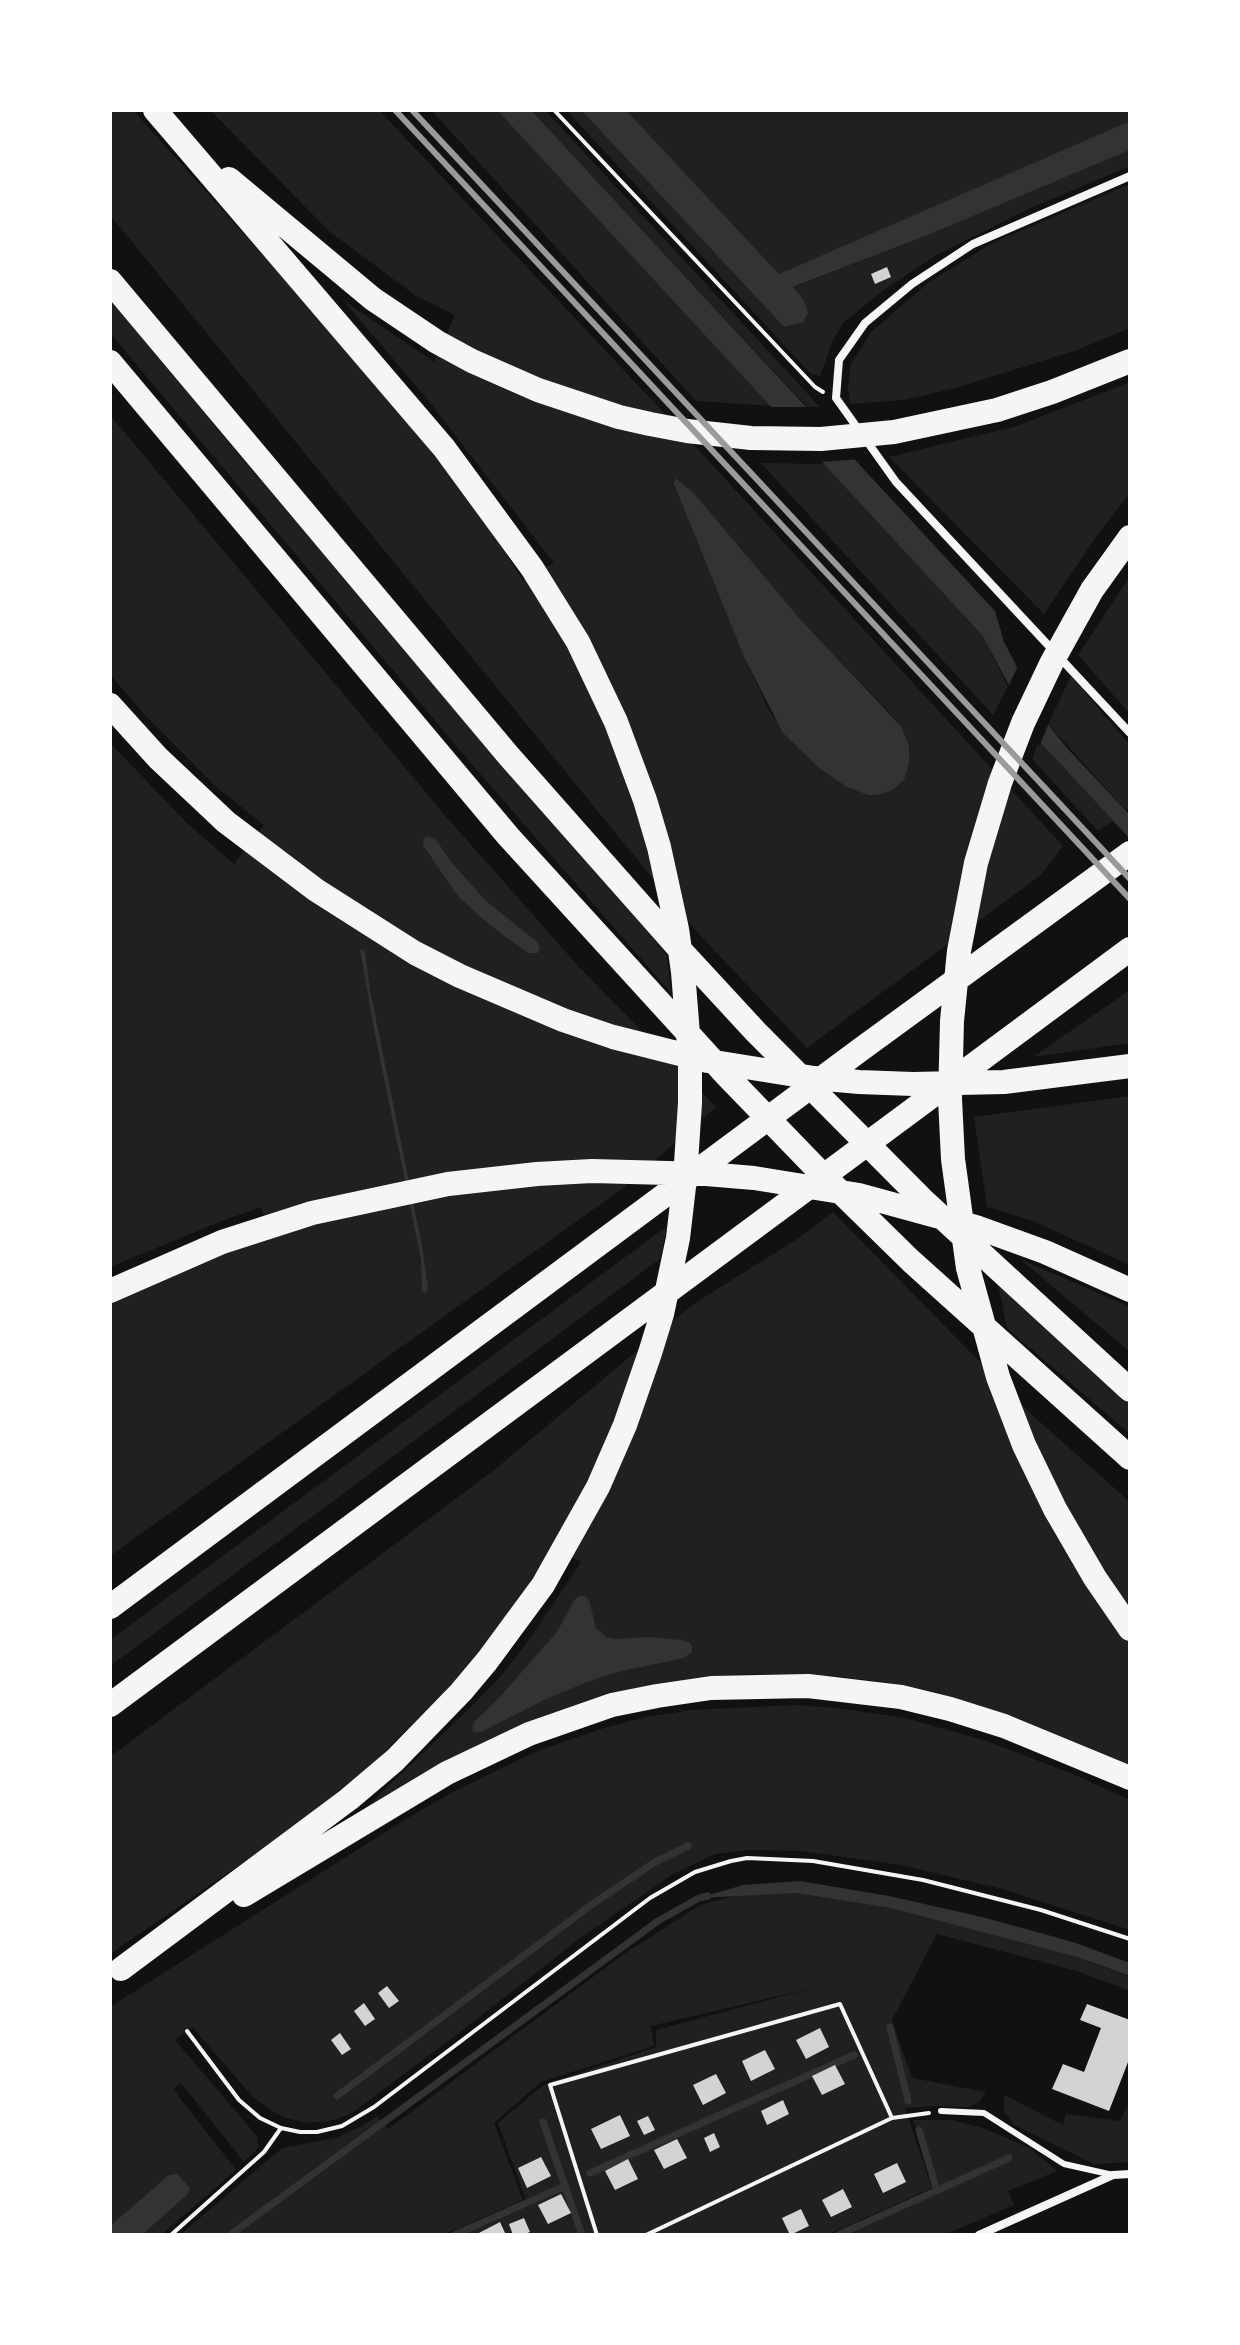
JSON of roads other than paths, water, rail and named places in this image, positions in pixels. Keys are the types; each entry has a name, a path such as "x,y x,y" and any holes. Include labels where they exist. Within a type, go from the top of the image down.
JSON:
{"highway":[{"path":"116,1973 349,1799 395,1760 487,1661 524,1613 598,1487 625,1425 662,1314 682,1208 688,1144 690,1059 688,1013 677,929 659,847 616,722 578,642 532,568 444,448 155,110"},
{"path":"178,136 373,299 437,342 504,376 579,405 650,424 751,438 821,439 894,432 997,410 1130,361"},
{"path":"110,281 508,755 755,1031 922,1199 1130,1390"},
{"path":"110,362 508,836 696,1043 911,1261 1130,1458"},
{"path":"1130,537 1092,590 1052,662 1023,723 1000,783 976,863 959,951 952,1021 950,1099 954,1172 968,1268 998,1377 1024,1445 1055,1509 1130,1629"},
{"path":"110,705 188,787 249,841 316,890 415,953 563,1020 664,1051 800,1076 913,1084 1004,1082 1130,1066"},
{"path":"110,1607 1130,853"},
{"path":"110,1705 1127,951"},
{"path":"110,1291 185,1257 262,1228 381,1197 479,1179 592,1171 754,1178 832,1191 934,1214 1045,1252 1130,1290"},
{"path":"116,1973 379,1813 487,1752 566,1719 657,1696 711,1688 808,1686 901,1697 1004,1726 1130,1778"}],"street":[{"path":"1130,176 973,244 912,284 865,323 839,360 836,398 896,482 1130,733"},
{"path":"979,2235 1113,2175 1130,2174"}],"lane":[{"path":"941,2111 984,2113 1064,2164 1113,2175"}],"waterway":[{"path":"337,2096 591,1905 655,1862 688,1846"},
{"path":"230,2235 658,1921 708,1896"},
{"path":"890,2027 908,2101"},
{"path":"590,2173 854,2055"},
{"path":"543,2122 582,2235"},
{"path":"919,2130 937,2191"},
{"path":"838,2235 1009,2158"},
{"path":"454,2235 565,2186"}],"railway":[{"path":"395,110 1130,899"},
{"path":"412,110 1130,879"}]}
